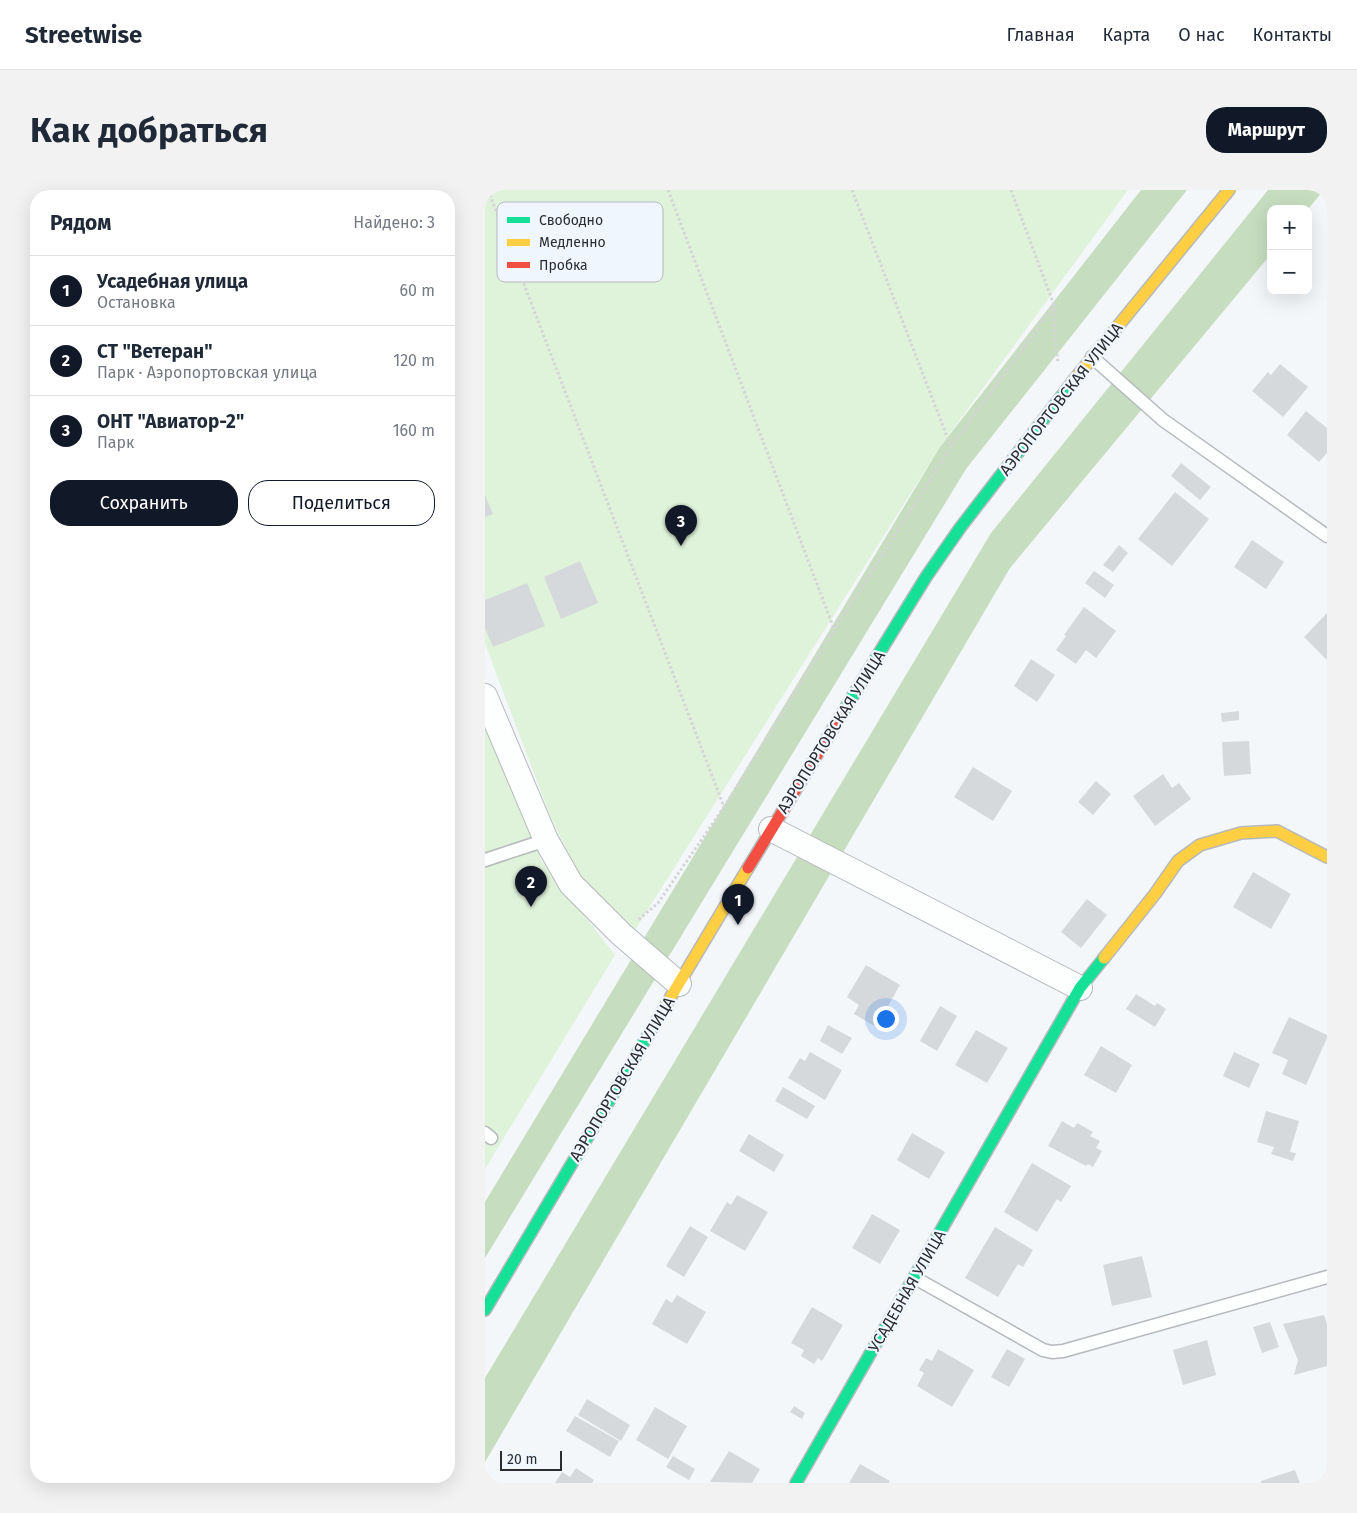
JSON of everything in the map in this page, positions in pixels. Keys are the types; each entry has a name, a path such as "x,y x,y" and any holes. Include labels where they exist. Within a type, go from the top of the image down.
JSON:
{"street":[{"name":"АЭРОПОРТОВСКАЯ УЛИЦА","path":"485,1310 771,829 927,577 960,528 1064,392 1229,190"},
{"path":"485,696 546,840 571,884 621,934 679,984"},
{"path":"771,829 1080,988"},
{"name":"УСАДЕБНАЯ УЛИЦА","path":"795,1483 915,1278 1080,988 1155,894 1178,861 1200,845 1241,833 1260,831 1277,831 1327,857"}],"lane":[{"path":"1092,357 1163,420 1327,536"},
{"path":"485,860 546,840"},
{"path":"915,1278 1043,1350 1052,1352 1063,1351 1327,1277"}],"path":[{"path":"488,190 497,214"},
{"path":"668,190 834,630"},
{"path":"853,190 951,447"},
{"path":"1011,190 1054,305 1055,340 1064,392"},
{"path":"523,282 724,807"},
{"path":"621,934 659,903 724,807 951,447 1054,305"}],"green space":[{"path":"485,190 1128,190 940,447 635,930 579,875 551,818 485,644"},
{"path":"1141,190 1187,190 966,469 485,1258 485,1202 940,447"},
{"path":"1268,190 1324,190 1311,205 1267,205 1267,259 1010,568 485,1462 485,1378 991,533"},
{"path":"485,711 541,860 615,955 485,1169"}],"building":[{"path":"1280,364 1308,387 1283,417 1252,391 1268,372 1271,375"},
{"path":"1306,411 1327,428 1327,453 1319,462 1287,435"},
{"path":"1181,463 1211,487 1200,500 1171,476"},
{"path":"1175,492 1209,519 1172,566 1138,539"},
{"path":"485,495 493,514 485,517"},
{"path":"1252,540 1284,562 1266,589 1234,567"},
{"path":"1119,545 1128,553 1113,572 1103,565"},
{"path":"580,561 598,603 561,619 544,577"},
{"path":"1094,571 1114,585 1105,598 1085,583"},
{"path":"527,583 545,626 493,647 485,628 485,600"},
{"path":"1084,607 1116,631 1096,658 1086,650 1076,664 1056,650"},
{"path":"1327,613 1327,660 1304,637"},
{"path":"1031,659 1055,675 1037,702 1014,686"},
{"path":"1239,711 1239,720 1222,722 1221,713"},
{"path":"1249,741 1251,774 1224,776 1222,742"},
{"path":"973,767 1012,791 993,821 954,797"},
{"path":"1163,774 1172,788 1179,783 1191,799 1155,826 1133,796"},
{"path":"1096,781 1111,794 1093,815 1078,802"},
{"path":"1253,872 1291,894 1271,929 1233,907"},
{"path":"1087,899 1107,915 1081,948 1061,932"},
{"path":"866,965 900,985 876,1027 854,1014 859,1005 847,997"},
{"path":"1136,994 1155,1006 1157,1003 1166,1009 1155,1027 1126,1009"},
{"path":"940,1006 957,1016 937,1051 920,1041"},
{"path":"1289,1017 1327,1035 1306,1085 1282,1074 1288,1060 1272,1053"},
{"path":"828,1025 852,1038 842,1054 820,1041"},
{"path":"976,1030 1008,1048 987,1083 955,1065"},
{"path":"1101,1046 1132,1065 1116,1093 1084,1075"},
{"path":"810,1052 842,1070 825,1100 788,1078 800,1058 805,1061"},
{"path":"1234,1052 1260,1064 1249,1088 1223,1076"},
{"path":"783,1087 815,1106 807,1119 775,1101"},
{"path":"1266,1111 1299,1121 1290,1152 1296,1153 1293,1161 1271,1154 1274,1147 1257,1142"},
{"path":"1062,1121 1074,1128 1077,1123 1093,1132 1090,1136 1100,1141 1096,1148 1102,1151 1093,1167 1088,1164 1086,1166 1048,1146"},
{"path":"912,1133 945,1152 929,1179 897,1160"},
{"path":"749,1134 784,1155 774,1172 739,1151"},
{"path":"1032,1163 1071,1186 1061,1202 1057,1199 1037,1232 1004,1212"},
{"path":"737,1195 768,1212 745,1251 710,1231 727,1202 731,1205"},
{"path":"872,1214 900,1230 880,1264 852,1248"},
{"path":"690,1226 708,1237 684,1277 666,1266"},
{"path":"995,1227 1033,1250 1023,1267 1018,1264 998,1297 965,1278"},
{"path":"1142,1256 1152,1297 1112,1306 1103,1265"},
{"path":"677,1295 706,1312 687,1344 652,1324 666,1299 672,1303"},
{"path":"812,1307 843,1325 822,1361 818,1358 814,1364 801,1356 804,1350 791,1343"},
{"path":"1324,1315 1327,1324 1327,1366 1294,1375 1298,1360 1283,1324"},
{"path":"1270,1322 1279,1347 1262,1353 1253,1327"},
{"path":"1207,1340 1216,1375 1183,1385 1173,1350"},
{"path":"938,1349 974,1370 952,1407 917,1386 924,1373 919,1370 926,1358 932,1361"},
{"path":"1007,1349 1025,1359 1009,1387 991,1377"},
{"path":"587,1399 630,1425 621,1441 578,1415"},
{"path":"794,1406 805,1413 802,1419 790,1412"},
{"path":"655,1407 687,1426 668,1459 636,1440"},
{"path":"575,1416 619,1441 610,1457 566,1431"},
{"path":"729,1451 760,1469 752,1483 710,1482"},
{"path":"673,1456 695,1469 689,1480 666,1467"},
{"path":"860,1464 890,1481 889,1483 849,1483"},
{"path":"576,1468 594,1480 592,1483 555,1483 562,1472 570,1477"},
{"path":"1295,1470 1300,1483 1261,1483 1261,1481"}],"traffic: fast":[{"path":"843,712 926,577 960,528 1074,380"},
{"path":"796,1483 1080,988 1104,958"},
{"path":"485,1310 663,1010"}],"traffic: slow":[{"path":"1074,380 1229,190"},
{"path":"1104,958 1155,894 1178,861 1200,845 1241,833 1277,831 1327,857"},
{"path":"663,1010 748,868"}],"traffic: jam":[{"path":"748,868 843,712"}],"place":[{"name":"ОНТ \"Авиатор-2\"","path":"681,546"},
{"name":"СТ \"Ветеран\"","path":"531,907"},
{"name":"Усадебная улица","path":"738,925"}]}
